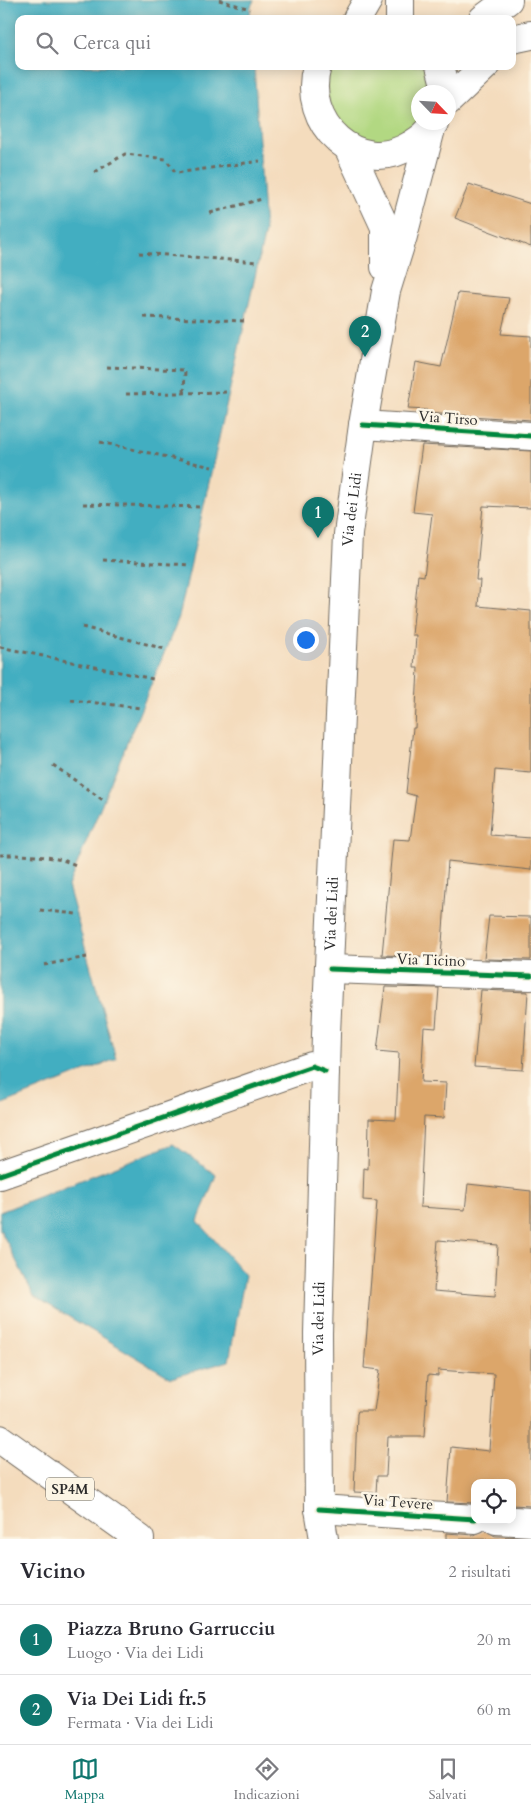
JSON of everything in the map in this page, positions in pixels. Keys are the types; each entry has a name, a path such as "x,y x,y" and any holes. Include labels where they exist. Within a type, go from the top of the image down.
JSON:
{"main road":[{"path":"359,15 368,0"},
{"path":"400,0 400,15"},
{"path":"488,15 508,0"},
{"path":"508,15 514,0"},
{"path":"516,37 531,35"},
{"path":"317,70 314,87 316,109 330,133 348,147 371,154 387,154 404,149 423,137 429,130"},
{"path":"441,70 444,85"},
{"path":"456,94 481,70"},
{"name":"Via dei Lidi","path":"324,1539 319,1509 318,1334 325,1071 348,534 363,425 386,292 404,236 432,130"},
{"name":"Via dei Lidi","path":"348,147 385,227 386,292"},
{"name":"Via Tirso","path":"363,425 531,436"},
{"name":"Via Ticino","path":"330,969 531,976"},
{"path":"0,1175 312,1066 325,1071"},
{"name":"SP4M","path":"0,1439 140,1539"},
{"name":"Via Tevere","path":"319,1509 471,1519"},
{"path":"516,1521 531,1522"}],"path":[{"path":"219,0 250,9"},
{"path":"95,172 125,154 166,159 176,173 260,161"},
{"path":"210,212 262,199"},
{"path":"139,253 258,262"},
{"path":"144,317 245,321"},
{"path":"107,366 185,370 184,393"},
{"path":"126,394 229,392"},
{"path":"100,442 212,467"},
{"path":"83,504 204,507"},
{"path":"103,560 190,566"},
{"path":"82,627 165,649"},
{"path":"0,647 153,680"},
{"path":"72,700 141,708"},
{"path":"53,764 103,800"},
{"path":"0,855 65,860 76,866"},
{"path":"40,910 76,914"},
{"path":"44,965 87,957"}],"green space":[{"path":"329,70 429,71 430,85 411,85 412,130 408,135 373,144 356,139 330,113 326,79"}],"water":[{"path":"0,0 254,0 250,9 251,15 15,15 15,70 254,70 265,232 179,617 68,886 116,1059 0,1105"},
{"path":"173,1144 216,1175 198,1221 245,1275 229,1361 171,1378 34,1296 0,1229 0,1212"}],"building":[{"path":"469,184 531,204 531,247 455,218"},
{"path":"458,293 509,298 501,334 531,336 531,420 426,413 427,410 408,409 416,362 441,367"},
{"path":"422,445 531,451 531,508 483,506 476,580 480,580 478,606 531,611 531,773 495,770 490,835 531,838 531,870 448,861 441,957 382,955 393,839 410,840 416,796 406,793 413,728 415,728 418,668 414,668 416,635 412,635 418,575 424,576 432,514 413,512"},
{"path":"489,916 531,917 531,960 484,959"},
{"path":"385,987 439,988 436,1028 424,1027 421,1082 446,1083 444,1118 424,1117 420,1207 465,1210 468,1184 531,1191 531,1506 516,1505 516,1479 471,1479 471,1503 447,1502 451,1447 489,1451 494,1374 438,1370 438,1376 428,1375 424,1437 388,1437 386,1476 377,1476 376,1493 354,1492 357,1414 358,1411 374,1411 380,1370 364,1368 377,1201 363,1200 364,1168 368,1169 369,1119 396,1120 399,1053 377,1051","holes":["438,1240 498,1245 495,1296 434,1291"]},
{"path":"481,990 528,992 523,1070 474,1067"},
{"path":"485,1530 495,1536 531,1537 531,1539 446,1539 446,1533 474,1535"}],"cycle path":[{"path":"363,425 531,436"},
{"path":"330,969 531,976"},
{"path":"0,1175 312,1066 325,1071"},
{"path":"319,1509 471,1519"}],"place":[{"name":"Via Dei Lidi fr.5","path":"365,357"},
{"name":"Piazza Bruno Garrucciu","path":"318,538"}]}
